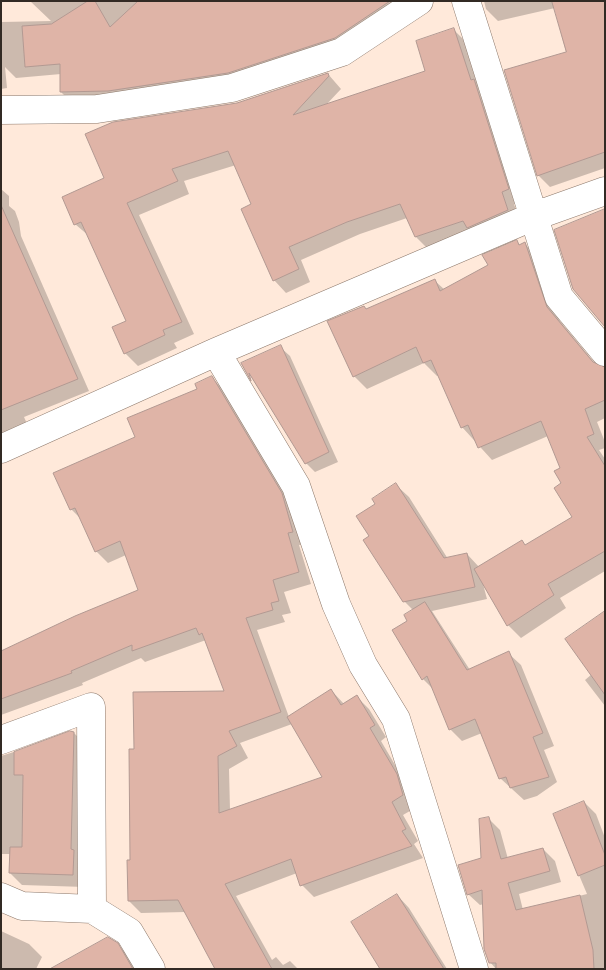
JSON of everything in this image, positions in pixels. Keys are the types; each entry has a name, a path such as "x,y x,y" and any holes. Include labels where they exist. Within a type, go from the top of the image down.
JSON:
{"street":[{"path":"1,110 97,109 232,88 342,52 419,1"},
{"path":"466,1 532,217 559,297 605,352"},
{"path":"1,449 216,352 532,217 605,191"},
{"path":"216,352 296,486 336,604 363,665 396,719 474,969"},
{"path":"1,740 91,707 92,910"},
{"path":"1,897 22,906 92,910 129,932 151,969"}],"building":[{"path":"88,1 95,1 110,27 138,1 390,1 335,38 228,73 108,91 60,92 60,64 25,67 22,26 51,24"},
{"path":"552,1 605,1 605,152 537,176 504,70 566,52"},
{"path":"454,28 471,80 474,79 509,189 502,192 508,210 467,228 463,221 415,237 400,204 347,222 289,247 299,269 273,281 241,209 251,204 228,151 172,169 178,181 127,203 182,322 163,330 165,335 124,354 112,327 126,321 81,222 74,225 62,197 104,178 85,134 113,122 237,103 328,73 329,76 293,115 425,71 416,41"},
{"path":"1,205 78,379 1,410"},
{"path":"605,209 605,327 573,289 554,230"},
{"path":"517,240 519,245 525,242 547,307 593,362 605,367 605,400 585,409 594,434 587,437 605,466 605,551 548,584 554,595 507,626 474,569 522,540 525,545 572,517 554,488 561,483 554,471 560,468 541,421 478,448 468,425 461,428 431,360 423,363 416,347 353,377 327,321 364,306 366,309 435,279 440,291 488,265 482,255"},
{"path":"281,345 329,452 305,464 241,363"},
{"path":"212,376 282,493 293,532 288,533 299,572 273,580 279,601 271,603 273,610 246,618 281,712 229,731 237,746 218,756 219,813 322,777 287,717 331,689 341,705 357,695 375,725 370,728 397,774 403,795 392,802 406,829 402,831 412,846 300,886 291,859 225,884 272,969 215,969 178,900 128,901 127,860 130,860 129,749 134,749 133,692 224,691 202,633 199,635 196,628 132,651 132,645 71,671 72,673 1,699 1,651 75,616 138,590 120,541 95,552 75,508 70,510 53,473 135,437 127,418 197,389 195,384"},
{"path":"396,483 444,558 467,553 475,587 403,602 363,540 369,536 356,516 375,504 372,499"},
{"path":"425,602 467,670 509,651 543,733 533,737 549,777 510,788 506,777 499,779 475,719 449,730 427,676 422,680 392,630 407,621 404,615"},
{"path":"605,611 605,695 565,639"},
{"path":"70,731 74,732 71,849 74,850 73,875 9,873 10,847 22,847 23,775 14,775 14,752"},
{"path":"584,801 605,855 605,865 578,876 553,814"},
{"path":"489,817 501,859 543,848 550,871 508,883 516,910 580,895 593,950 594,969 496,969 496,963 489,963 484,949 482,890 467,895 458,865 481,858 479,819"},
{"path":"397,894 444,969 380,969 351,922"},
{"path":"108,937 118,943 133,969 50,969"}]}
